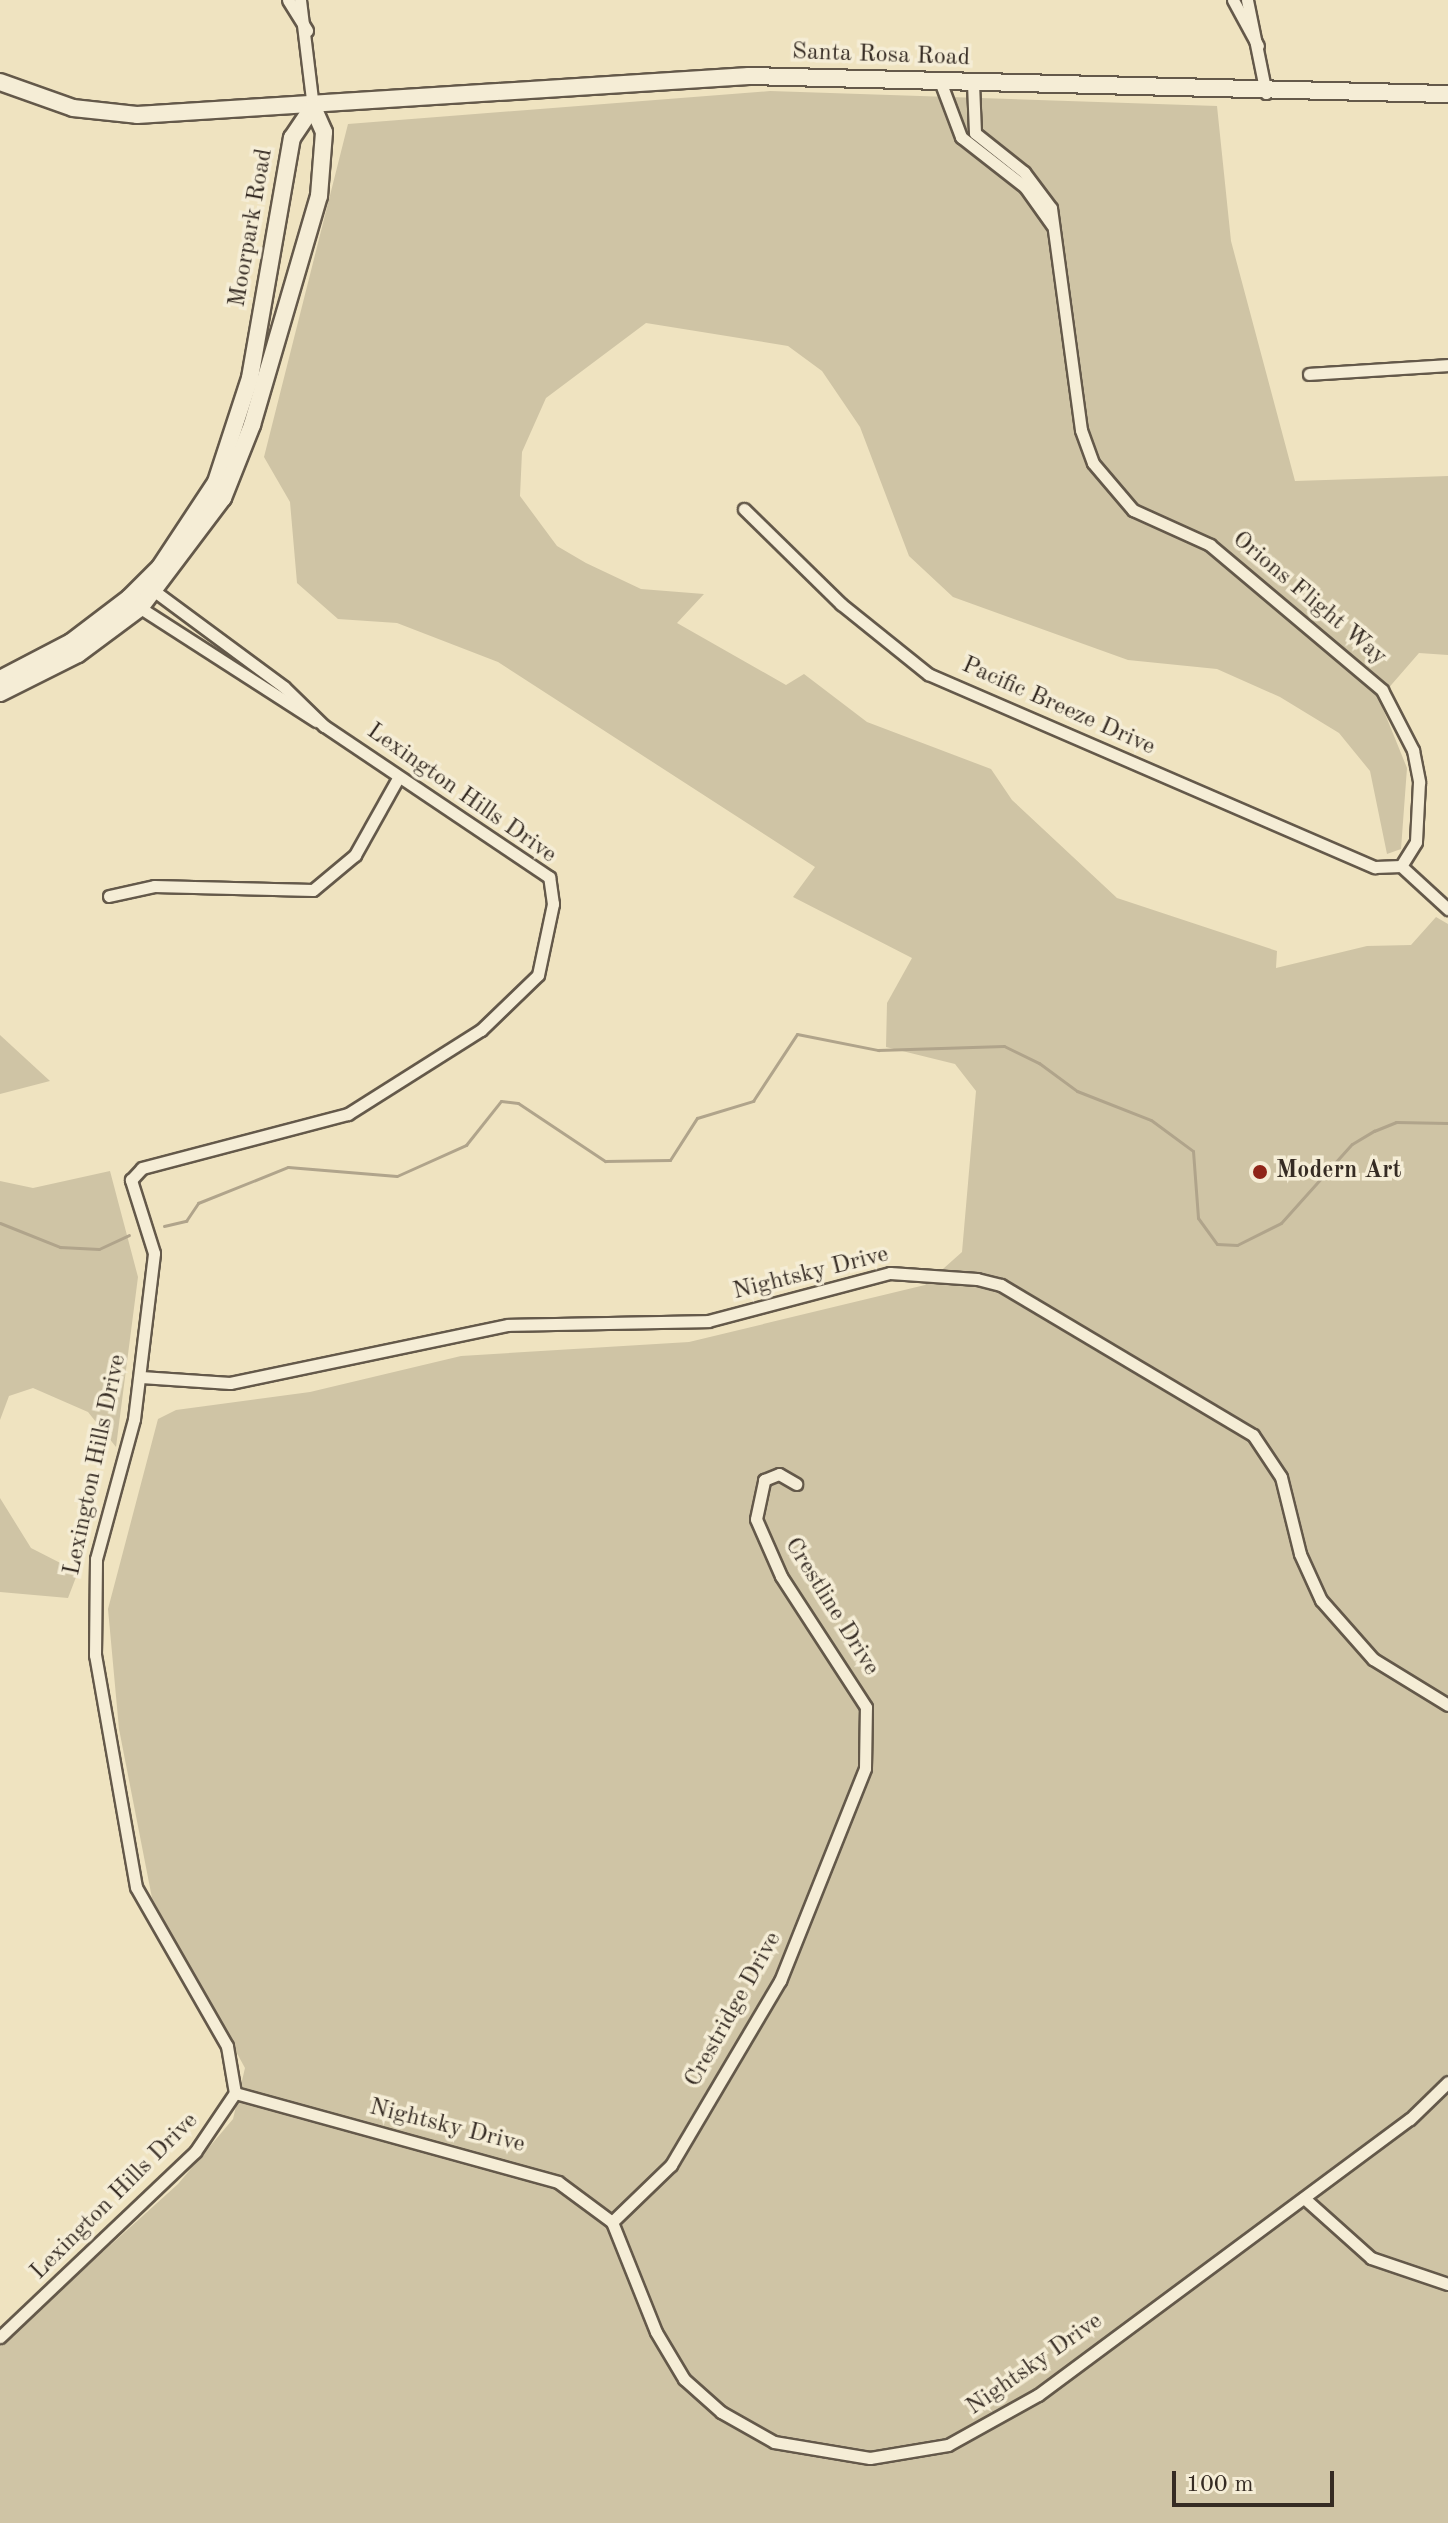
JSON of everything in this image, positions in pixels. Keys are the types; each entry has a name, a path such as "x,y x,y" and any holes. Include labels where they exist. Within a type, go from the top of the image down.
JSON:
{"main road":[{"name":"Santa Rosa Road","path":"0,82 104,114 313,107 649,79 940,81 1266,93 1448,94"},
{"name":"Moorpark Road","path":"150,588 185,533 233,441 292,138 313,107"},
{"name":"Moorpark Road","path":"0,693 78,654 150,588 223,498 252,425 322,183 324,132 313,107"},
{"name":"Moorpark Road","path":"0,679 71,642 134,603"}],"street":[{"path":"288,0 307,31"},
{"path":"300,0 307,31 313,107"},
{"path":"1233,0 1261,50"},
{"path":"1247,0 1261,50 1266,93"},
{"name":"Orions Flight Way","path":"940,81 961,137 1025,187 1055,228"},
{"name":"Orions Flight Way","path":"973,83 975,133 1038,187 1055,228 1081,430 1093,463 1133,510 1210,545 1382,690 1413,750 1419,782 1416,842 1401,866"},
{"path":"1309,374 1448,365"},
{"name":"Pacific Breeze Drive","path":"744,509 841,604 928,674 1375,867 1401,866"},
{"name":"Lexington Hills Drive","path":"150,588 284,687 320,723"},
{"name":"Lexington Hills Drive","path":"0,2337 195,2152 235,2093 227,2046 136,1887 95,1655 96,1559 141,1377 154,1253 131,1188 136,1172 348,1114 500,1017 543,964 553,904 549,877 134,603"},
{"path":"109,896 154,886 313,890 355,855 398,778"},
{"path":"1401,866 1448,909"},
{"name":"Nightsky Drive","path":"141,1377 230,1383 508,1325 708,1321 890,1273 977,1279 1001,1285 1253,1435 1281,1477 1321,1600 1373,1659 1448,1705"},
{"name":"Crestline Drive","path":"796,1484 779,1474 764,1480 756,1519 781,1576 866,1707 870,1745 855,1794"},
{"name":"Crestridge Drive","path":"612,2222 671,2165 780,1981 855,1794"},
{"name":"Nightsky Drive","path":"235,2093 537,2173 612,2222 656,2332 684,2379 721,2412 774,2442 870,2458 922,2452 986,2428 1304,2198 1448,2082"},
{"path":"1304,2198 1371,2258 1448,2284"}],"shaded area":[{"path":"770,91 1217,106 1231,241 1295,481 1448,476 1448,655 1419,653 1379,699 1407,768 1401,849 1387,854 1370,771 1339,733 1280,697 1217,669 1128,660 953,597 909,556 860,427 822,371 788,346 646,323 546,398 522,452 520,496 557,546 586,563 641,589 704,594 677,623 786,685 804,674 867,722 991,769 1012,800 1117,898 1277,951 1276,968 1367,946 1411,945 1436,917 1448,924 1448,2523 0,2523 0,2345 178,2184 233,2119 245,2068 152,1898 119,1729 108,1609 158,1419 176,1410 310,1392 461,1356 689,1342 925,1285 962,1252 976,1091 955,1064 886,1047 887,1003 912,958 793,897 815,867 498,662 397,623 338,619 297,583 290,502 264,457 348,124"},
{"path":"0,1035 50,1081 0,1094"},
{"path":"110,1171 138,1277 116,1447 88,1412 33,1388 9,1396 0,1420 0,1181 33,1188"},
{"path":"0,1498 31,1548 78,1572 68,1598 0,1592"}],"waterway":[{"path":"164,1226 186,1221 198,1203 288,1167 397,1176 466,1145 501,1101 518,1103 605,1161 670,1160 697,1118 753,1101 797,1034 878,1050 1004,1046 1039,1063 1077,1091 1151,1120 1193,1151 1198,1218 1217,1244 1237,1245 1281,1223 1352,1144 1374,1131 1396,1122 1448,1123"},
{"path":"0,1223 60,1247 99,1249 129,1235"}],"place":[{"name":"Modern Art","path":"1260,1172"}]}
